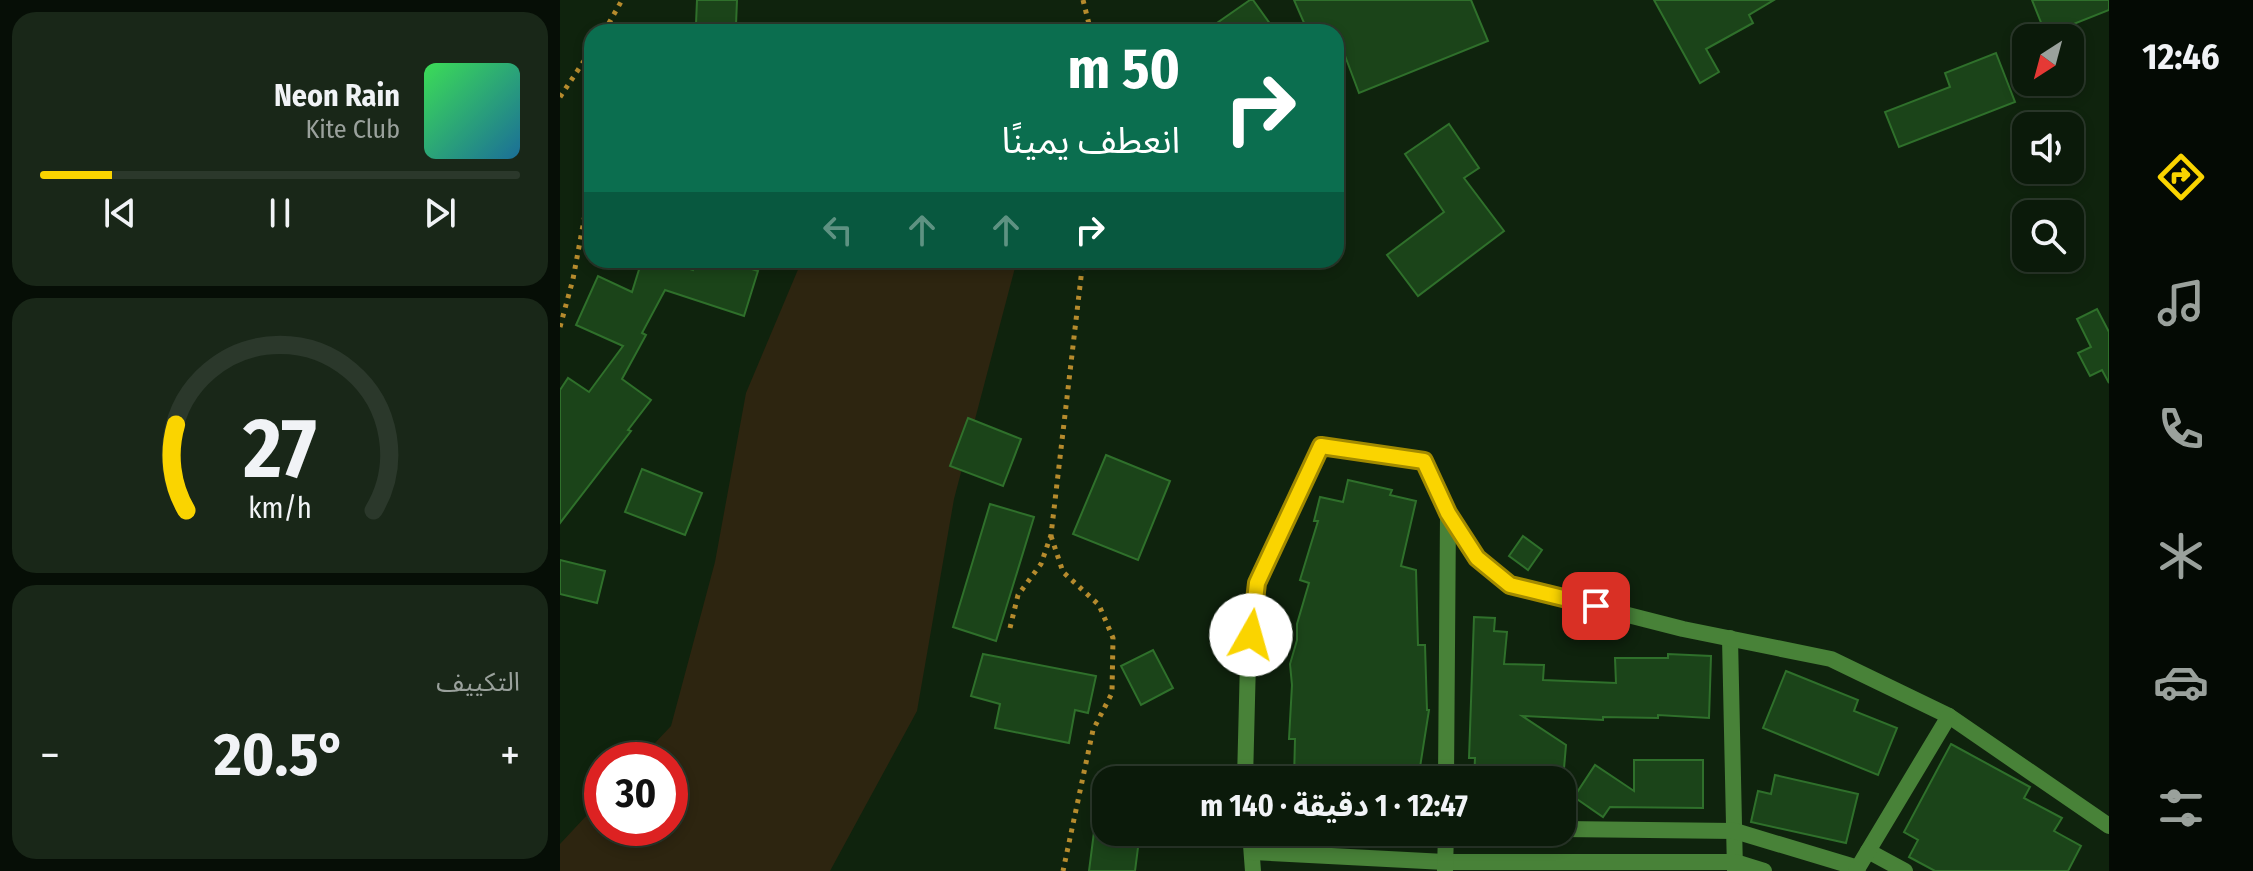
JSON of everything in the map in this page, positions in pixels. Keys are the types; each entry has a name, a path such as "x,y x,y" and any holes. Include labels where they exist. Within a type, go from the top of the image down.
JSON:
{"street":[{"path":"1245,766 1248,661 1257,583 1321,446 1424,461 1448,513 1477,558 1510,585 1831,659 1949,716 2109,826"},
{"path":"1446,766 1448,513"},
{"path":"1730,638 1735,866"},
{"path":"1576,829 1735,831 1857,869 1949,716"},
{"path":"1252,846 1253,871"},
{"path":"1445,866 1446,846"},
{"path":"1868,851 1905,871"},
{"path":"1253,852 1445,866 1735,866 1764,871"}],"path":[{"path":"611,24 622,0"},
{"path":"1083,0 1089,24"},
{"path":"560,97 584,61"},
{"path":"560,327 584,220"},
{"path":"1010,628 1018,595 1041,564 1051,535 1082,268"},
{"path":"1051,535 1063,572 1099,605 1113,638 1112,693 1093,730 1063,871"}],"shaded area":[{"path":"799,268 1015,268 954,499 917,711 830,871 560,871 560,844 584,818 584,846 688,846 688,742 656,742 671,726 715,562 746,393"}],"building":[{"path":"697,0 737,0 736,24 696,24"},
{"path":"1253,0 1270,24 1216,24"},
{"path":"1294,0 1471,0 1488,41 1359,93 1344,53 1344,24 1304,24"},
{"path":"1654,0 1774,0 1749,15 1753,23 1706,49 1719,72 1700,83"},
{"path":"2032,0 2109,0 2109,10 2074,24 2042,24"},
{"path":"1996,53 2015,102 1899,147 1885,112 1950,87 1945,73"},
{"path":"1449,124 1479,168 1464,178 1504,231 1418,296 1387,255 1444,212 1405,154"},
{"path":"640,268 749,268 758,271 744,316 665,290 642,333 646,335 622,379 651,400 560,523 560,390 568,378 589,392 623,346 576,325 598,276 632,292"},
{"path":"2097,309 2109,332 2109,383 2102,370 2090,376 2078,353 2091,347 2077,319"},
{"path":"968,418 1021,439 1003,486 950,466"},
{"path":"1106,455 1170,481 1138,560 1073,534"},
{"path":"642,469 702,493 685,535 625,512"},
{"path":"1348,480 1392,490 1390,495 1416,501 1401,566 1416,570 1418,645 1425,645 1429,710 1420,766 1294,766 1295,739 1289,739 1290,664 1309,583 1300,580 1318,521 1314,521 1320,497 1343,502"},
{"path":"990,504 1034,517 996,641 953,627"},
{"path":"1523,536 1542,550 1528,570 1509,556"},
{"path":"560,560 605,571 597,603 560,594"},
{"path":"1474,617 1495,618 1494,631 1507,632 1504,664 1544,665 1543,680 1616,683 1615,658 1668,658 1668,654 1711,656 1709,718 1658,715 1658,718 1603,717 1603,720 1522,716 1566,745 1564,766 1475,766 1475,758 1469,758"},
{"path":"1153,650 1173,688 1141,705 1121,666"},
{"path":"983,654 1096,676 1088,713 1075,710 1069,743 995,728 1000,704 971,696"},
{"path":"1786,671 1858,700 1854,711 1897,728 1878,775 1763,728"},
{"path":"1951,744 2030,787 2024,798 2062,818 2054,831 2081,846 2068,871 1935,871 1909,857 1918,840 1904,832"},
{"path":"1634,760 1703,760 1703,808 1610,807 1603,817 1576,798 1595,765 1634,791"},
{"path":"1775,775 1858,794 1846,843 1751,822 1758,791 1771,794"},
{"path":"1092,846 1138,846 1135,871 1089,871"}],"route":[{"path":"1251,635 1257,583 1321,446 1424,461 1448,513 1477,558 1510,585 1596,606"}]}
